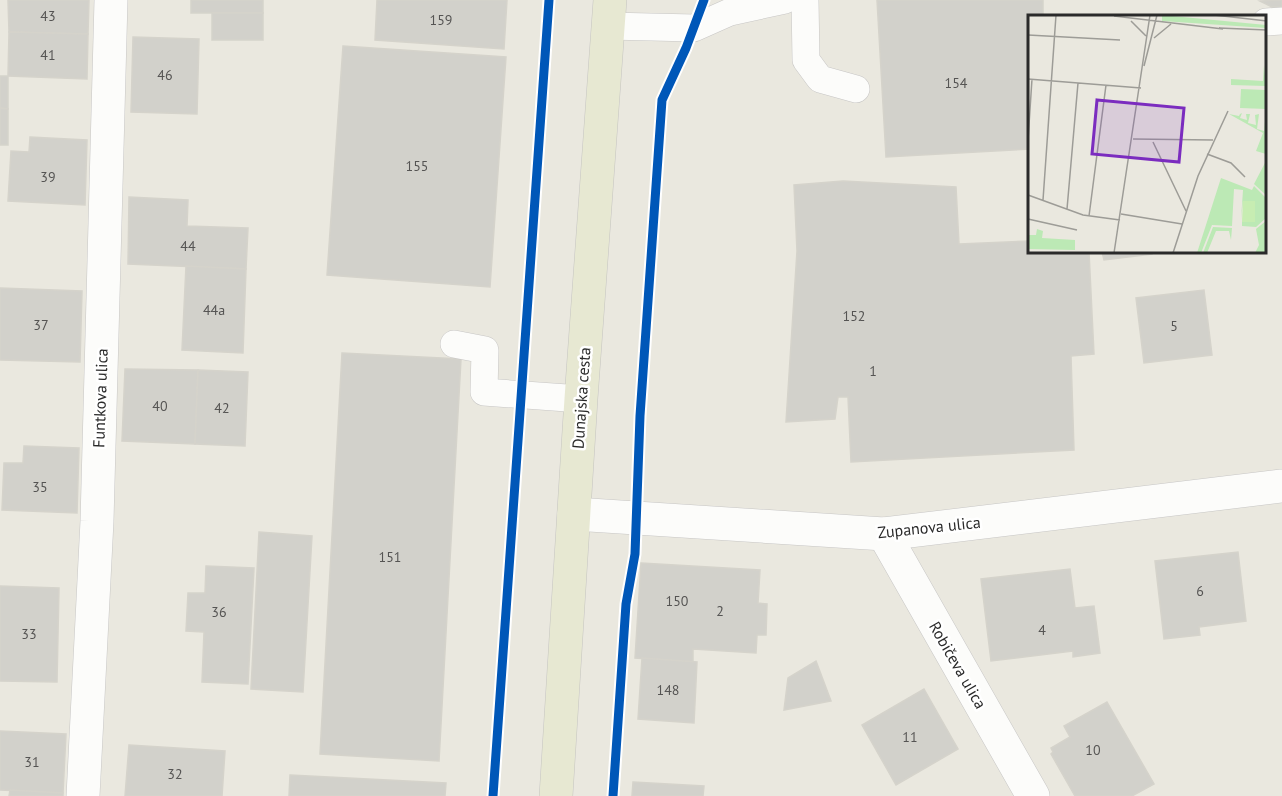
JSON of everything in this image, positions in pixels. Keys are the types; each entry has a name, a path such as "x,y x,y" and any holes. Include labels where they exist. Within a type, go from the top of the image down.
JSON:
{"main road":[{"name":"Dunajska cesta","path":"556,796 581,399 609,13"}],"street":[{"name":"Funtkova ulica","path":"83,796 97,521 111,0"},
{"name":"Zupanova ulica","path":"574,514 884,534 1282,486"},
{"name":"Robičeva ulica","path":"884,534 1033,796"}],"lane":[{"path":"609,13 694,28 730,12 785,0"},
{"path":"804,0 806,60 820,79 856,89"},
{"path":"1267,22 1282,21"},
{"path":"454,344 485,350 484,392 581,399"}],"building":[{"path":"8,0 89,0 88,34 9,32"},
{"path":"191,0 263,0 263,13 191,13"},
{"path":"377,0 507,0 504,49 375,40"},
{"path":"877,0 1043,0 1043,15 1028,15 1028,149 886,157"},
{"path":"1282,0 1282,7 1272,7 1260,1"},
{"path":"212,13 263,13 263,40 212,40"},
{"path":"9,32 88,34 87,79 8,76"},
{"path":"133,37 199,39 197,114 131,112"},
{"path":"343,46 506,57 490,287 327,275"},
{"path":"0,76 8,76 8,109 0,108"},
{"path":"0,108 8,109 8,145 0,145"},
{"path":"30,137 87,140 85,205 8,201 11,151 29,152"},
{"path":"843,181 956,187 959,244 1028,241 1028,254 1089,254 1094,354 1071,356 1074,450 851,462 848,397 838,397 835,419 786,422 797,251 794,185"},
{"path":"129,197 188,200 187,226 248,228 246,269 128,264"},
{"path":"1102,254 1152,254 1104,260"},
{"path":"186,266 246,269 243,353 182,350"},
{"path":"0,288 82,291 80,362 0,360"},
{"path":"1204,290 1212,355 1144,363 1136,298"},
{"path":"342,353 461,359 439,761 320,754"},
{"path":"125,369 198,370 195,444 122,441"},
{"path":"198,370 248,372 245,446 195,444"},
{"path":"24,446 79,448 77,513 2,510 4,463 23,463"},
{"path":"259,532 312,536 303,692 251,689"},
{"path":"1238,552 1246,621 1199,627 1200,635 1164,639 1155,561"},
{"path":"641,563 760,570 758,603 767,604 766,635 757,635 756,653 693,649 693,662 635,658"},
{"path":"206,566 254,568 248,684 202,682 204,632 186,631 188,593 205,593"},
{"path":"1070,569 1075,608 1094,606 1100,653 1073,657 1073,651 991,661 981,579"},
{"path":"0,586 59,588 57,682 0,681"},
{"path":"642,658 697,662 694,723 638,719"},
{"path":"816,661 831,701 784,710 788,678"},
{"path":"924,689 958,749 896,785 862,725"},
{"path":"1107,702 1154,784 1132,796 1075,796 1051,754 1053,752 1051,748 1070,737 1064,726"},
{"path":"0,731 66,734 63,793 0,790"},
{"path":"129,745 225,751 222,796 125,796"},
{"path":"290,775 446,783 445,796 289,796"},
{"path":"633,782 704,786 703,796 632,796"},
{"path":"10,790 63,793 63,796 9,796"}],"cycle path":[{"path":"493,796 549,0"},
{"path":"613,796 626,604 635,554 640,416 662,100 686,48 704,0"}]}
